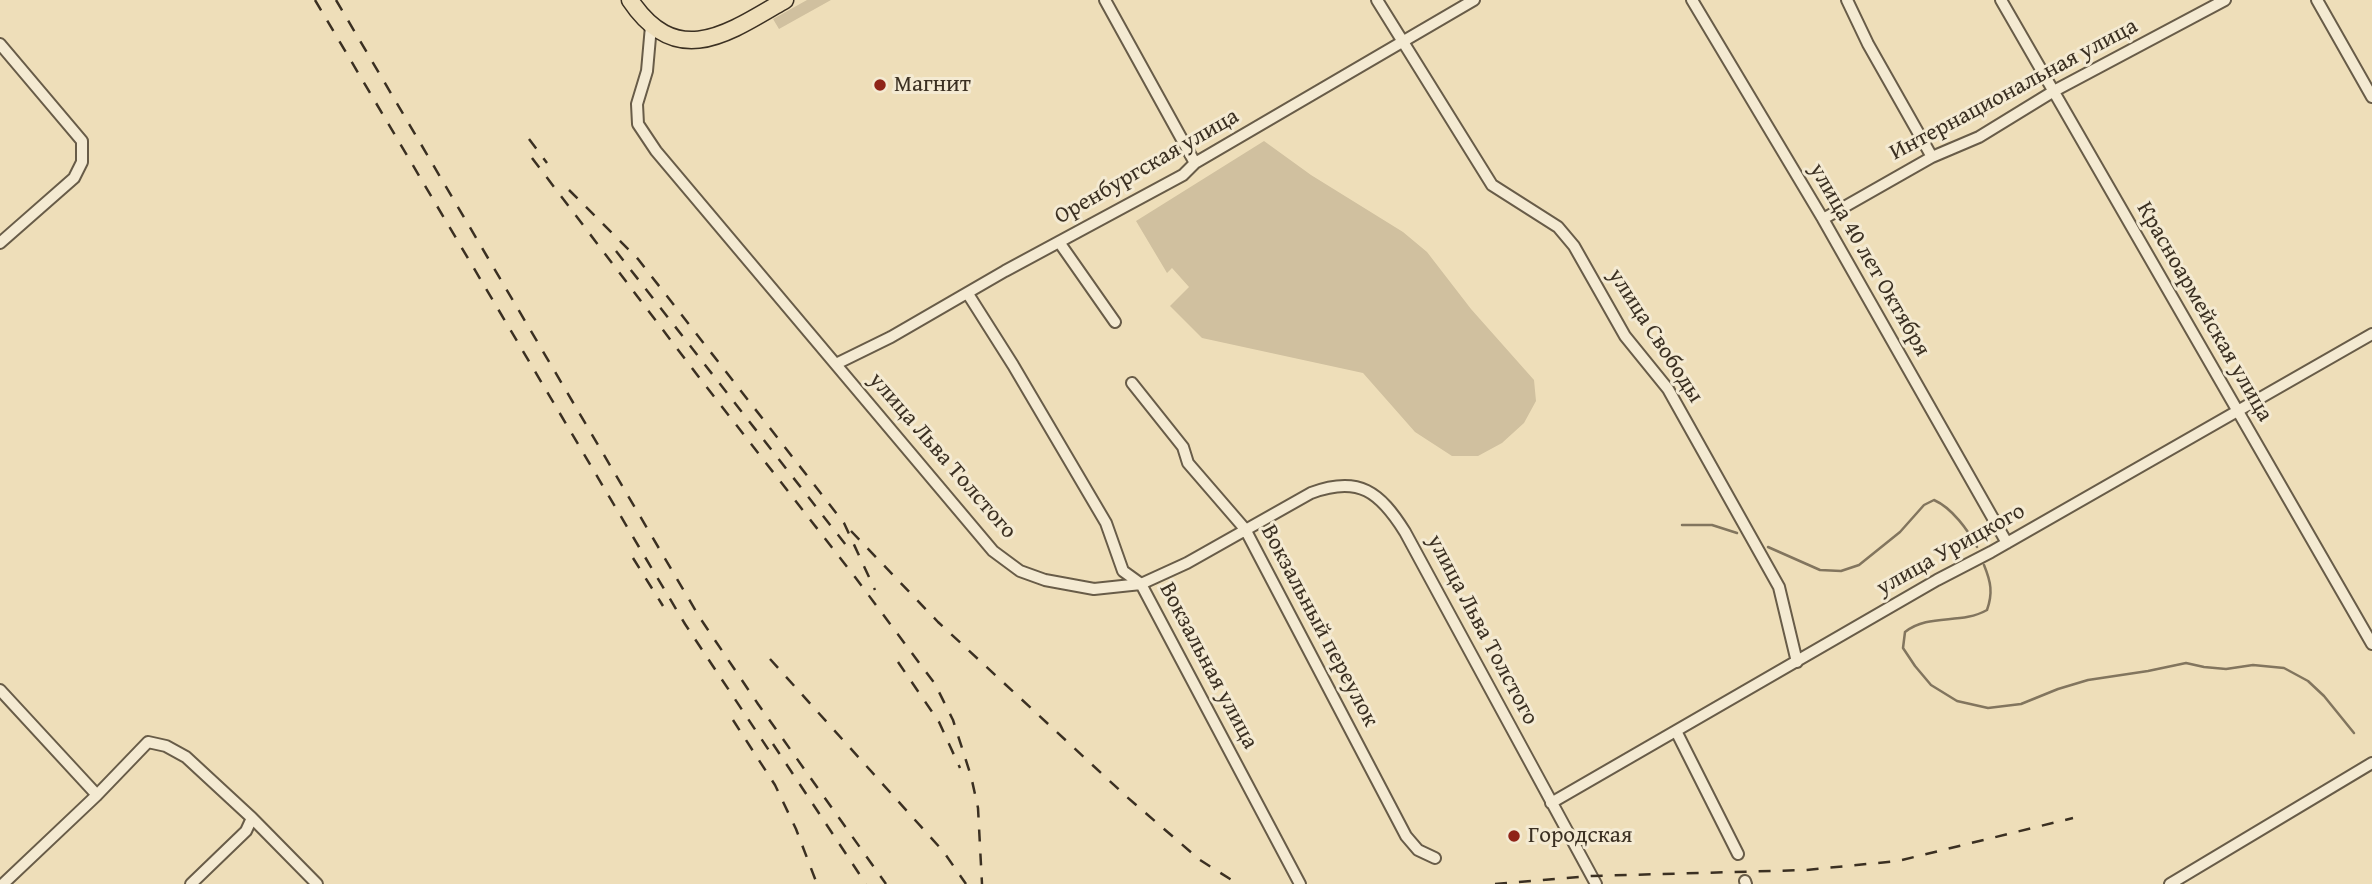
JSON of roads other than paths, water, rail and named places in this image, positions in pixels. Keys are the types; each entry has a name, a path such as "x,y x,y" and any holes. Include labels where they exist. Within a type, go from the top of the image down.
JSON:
{"highway":[{"path":"630,0 651,26 673,39 698,40 729,30 785,0"}],"street":[{"path":"1105,0 1195,163"},
{"name":"улица Свободы","path":"1377,0 1492,184 1558,227 1574,246 1625,336 1668,389 1779,587 1797,662"},
{"name":"Оренбургская улица","path":"836,364 891,337 1183,175 1195,163 1475,0"},
{"name":"улица 40 лет Октября","path":"1692,0 1823,219 2007,543"},
{"path":"1847,0 1868,44 1932,156"},
{"name":"Красноармейская улица","path":"2001,0 2372,644"},
{"name":"Интернациональная улица","path":"1823,219 1932,156 1979,136 2054,91 2225,0"},
{"path":"2317,0 2372,97"},
{"name":"улица Льва Толстого","path":"651,26 647,71 637,104 638,124 656,151 993,551 1020,571 1045,580 1094,589 1142,584 1187,563 1326,487 1357,486 1371,492 1405,532 1596,884"},
{"path":"0,44 82,141 82,162 74,178 0,243"},
{"path":"1059,242 1115,322"},
{"name":"Вокзальная улица","path":"968,293 1106,523 1123,571 1142,584 1300,884"},
{"name":"улица Урицкого","path":"1551,803 1937,580 2007,543 2372,334"},
{"name":"Вокзальный переулок","path":"1132,383 1184,447 1188,463 1245,529 1406,836 1418,850 1435,858"},
{"path":"0,690 97,795"},
{"path":"1676,731 1738,854"},
{"path":"3,884 97,795 148,742 166,746 186,757 252,818 317,884"},
{"path":"2170,884 2189,879 2372,763"},
{"path":"191,884 246,831 252,818"}],"waterway":[{"path":"1768,547 1820,570 1841,571 1859,565 1900,532 1924,505 1934,500 1959,520 1977,547"},
{"path":"1682,525 1712,525 1737,533"},
{"path":"1984,565 1990,587 1987,610 1967,617 1924,623 1905,632 1903,648 1915,666 1931,685 1957,701 1988,708 2021,704 2088,680 2186,663 2226,669 2253,665 2284,668 2308,681 2354,733"}],"railway":[{"path":"315,0 685,624 774,758"},
{"path":"336,0 700,618 886,884"},
{"path":"529,139 547,163"},
{"path":"532,158 935,684 953,720 971,776 978,808 982,884"},
{"path":"569,190 638,259 844,523 875,590"},
{"path":"616,251 849,549"},
{"path":"851,531 938,622 1127,797 1200,860 1238,884"},
{"path":"633,558 663,606"},
{"path":"770,659 943,851 966,884"},
{"path":"898,662 939,722 960,768"},
{"path":"733,720 775,785 796,829 817,884"},
{"path":"773,744 866,884"},
{"path":"1495,884 1592,876 1806,870 1898,861 2073,818"}],"place":[{"name":"Магнит","path":"880,85"},
{"name":"Городская","path":"1514,836"}]}
